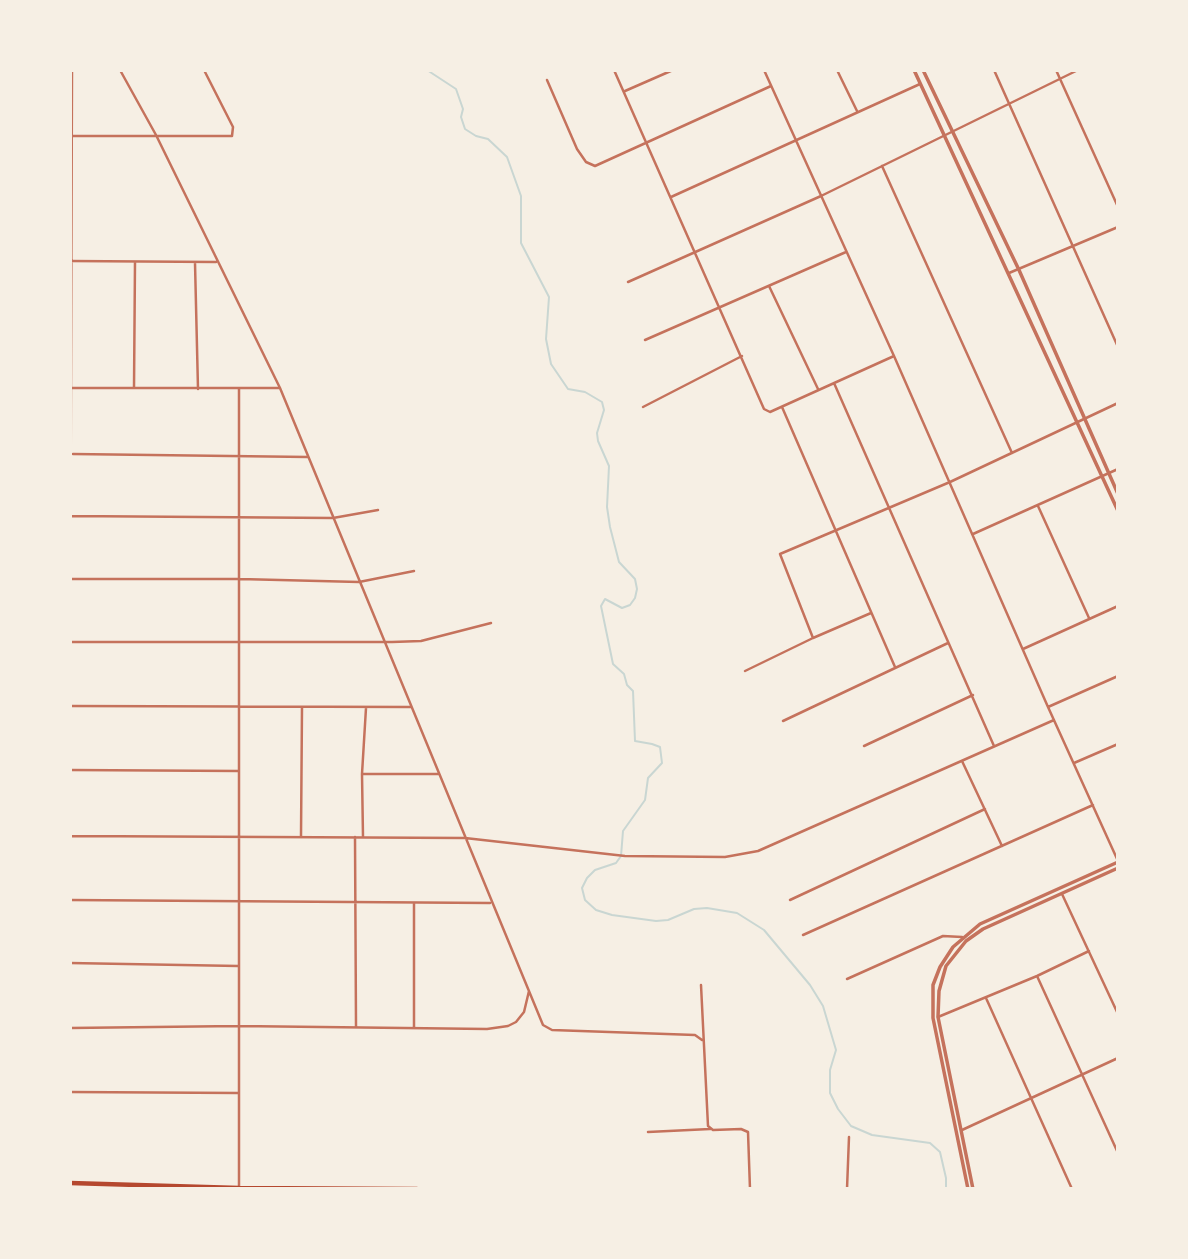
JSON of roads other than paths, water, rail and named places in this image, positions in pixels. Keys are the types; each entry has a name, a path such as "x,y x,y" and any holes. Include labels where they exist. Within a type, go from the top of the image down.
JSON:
{"main road":[{"path":"70,1183 417,1189"}],"street":[{"path":"70,674 72,70"},
{"path":"120,70 156,135 280,388 491,903 546,1028 695,1035 702,1040"},
{"path":"71,136 232,136 233,127 204,70"},
{"path":"614,70 764,409 770,412 894,356"},
{"path":"624,92 673,70"},
{"path":"764,70 1118,861 980,924 962,937 940,967 933,985 932,1007 968,1189"},
{"path":"837,70 857,112"},
{"path":"914,70 1118,511"},
{"path":"923,70 1019,270 1118,494"},
{"path":"995,70 1118,347"},
{"path":"1056,70 1118,207"},
{"path":"628,282 821,196 1078,70"},
{"path":"547,80 577,149 586,162 595,166 771,86"},
{"path":"671,197 920,84"},
{"path":"882,166 1012,453"},
{"path":"1009,273 1118,227"},
{"path":"645,341 846,252"},
{"path":"71,261 216,262"},
{"path":"134,388 135,262"},
{"path":"195,262 198,389"},
{"path":"769,286 818,390"},
{"path":"643,407 742,356"},
{"path":"834,383 994,746"},
{"path":"71,388 280,388"},
{"path":"239,389 239,1188"},
{"path":"813,638 780,554 950,482 1118,403"},
{"path":"781,406 895,667"},
{"path":"72,454 308,457"},
{"path":"973,534 1118,470"},
{"path":"1038,506 1089,618"},
{"path":"70,516 333,518 378,510"},
{"path":"70,579 359,582 414,571"},
{"path":"1023,649 1118,606"},
{"path":"745,671 871,613"},
{"path":"70,642 421,641 491,624"},
{"path":"783,721 948,643"},
{"path":"1048,707 1118,676"},
{"path":"864,746 972,695"},
{"path":"70,706 410,707"},
{"path":"301,836 302,707"},
{"path":"363,837 362,774 366,708"},
{"path":"70,836 465,838 625,856 725,857 758,851 1054,720"},
{"path":"1074,764 1118,744"},
{"path":"962,761 1002,846"},
{"path":"70,770 239,771"},
{"path":"362,774 438,774"},
{"path":"803,935 1093,805"},
{"path":"790,900 985,809"},
{"path":"70,816 70,871"},
{"path":"355,837 356,1027"},
{"path":"973,1189 938,1017 941,978 951,957 966,941 983,929 1118,868"},
{"path":"1062,894 1118,1014"},
{"path":"70,900 491,903"},
{"path":"414,903 414,1028"},
{"path":"847,979 943,936 962,937"},
{"path":"938,1017 1089,951"},
{"path":"70,963 239,966"},
{"path":"1037,976 1118,1153"},
{"path":"701,985 702,1040 710,1129"},
{"path":"70,1028 238,1026 487,1029 508,1026 516,1021 524,1012 529,991"},
{"path":"986,998 1072,1189"},
{"path":"962,1130 1118,1058"},
{"path":"70,1092 238,1093"},
{"path":"648,1132 710,1129 741,1129 748,1132 750,1189"},
{"path":"847,1189 849,1137"}],"waterway":[{"path":"427,70 456,89 463,109 461,117 465,129 488,139 507,157 521,196 521,243 549,297 546,339 551,364 568,389 585,392 602,402 604,410 597,433 609,466 607,507 610,527 619,562 635,579 637,589 630,605 622,608 605,599 601,606 613,664 624,674 627,685 633,691 635,741 660,747 662,763 648,778 645,800 623,831 621,856 616,863 595,870 587,878 582,888 585,900 596,910 612,915 656,921 668,920 694,909 707,908 737,913 764,930 810,985 823,1006 836,1050 830,1070 830,1093 838,1109 851,1126 872,1135 930,1143 940,1152 946,1189"}]}
